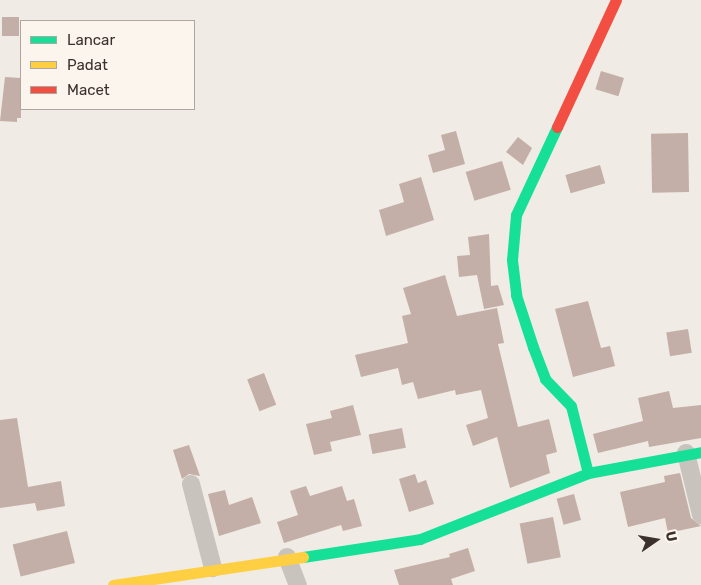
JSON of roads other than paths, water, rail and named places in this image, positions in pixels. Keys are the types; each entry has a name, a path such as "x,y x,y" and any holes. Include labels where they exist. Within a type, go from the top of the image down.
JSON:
{"street":[{"path":"588,473 571,406 545,379 532,347 516,295 512,260 516,215 616,0"},
{"path":"113,585 213,568 420,539 588,473 694,452 701,515"},
{"path":"191,484 213,568"},
{"path":"287,557 298,585"}]}
